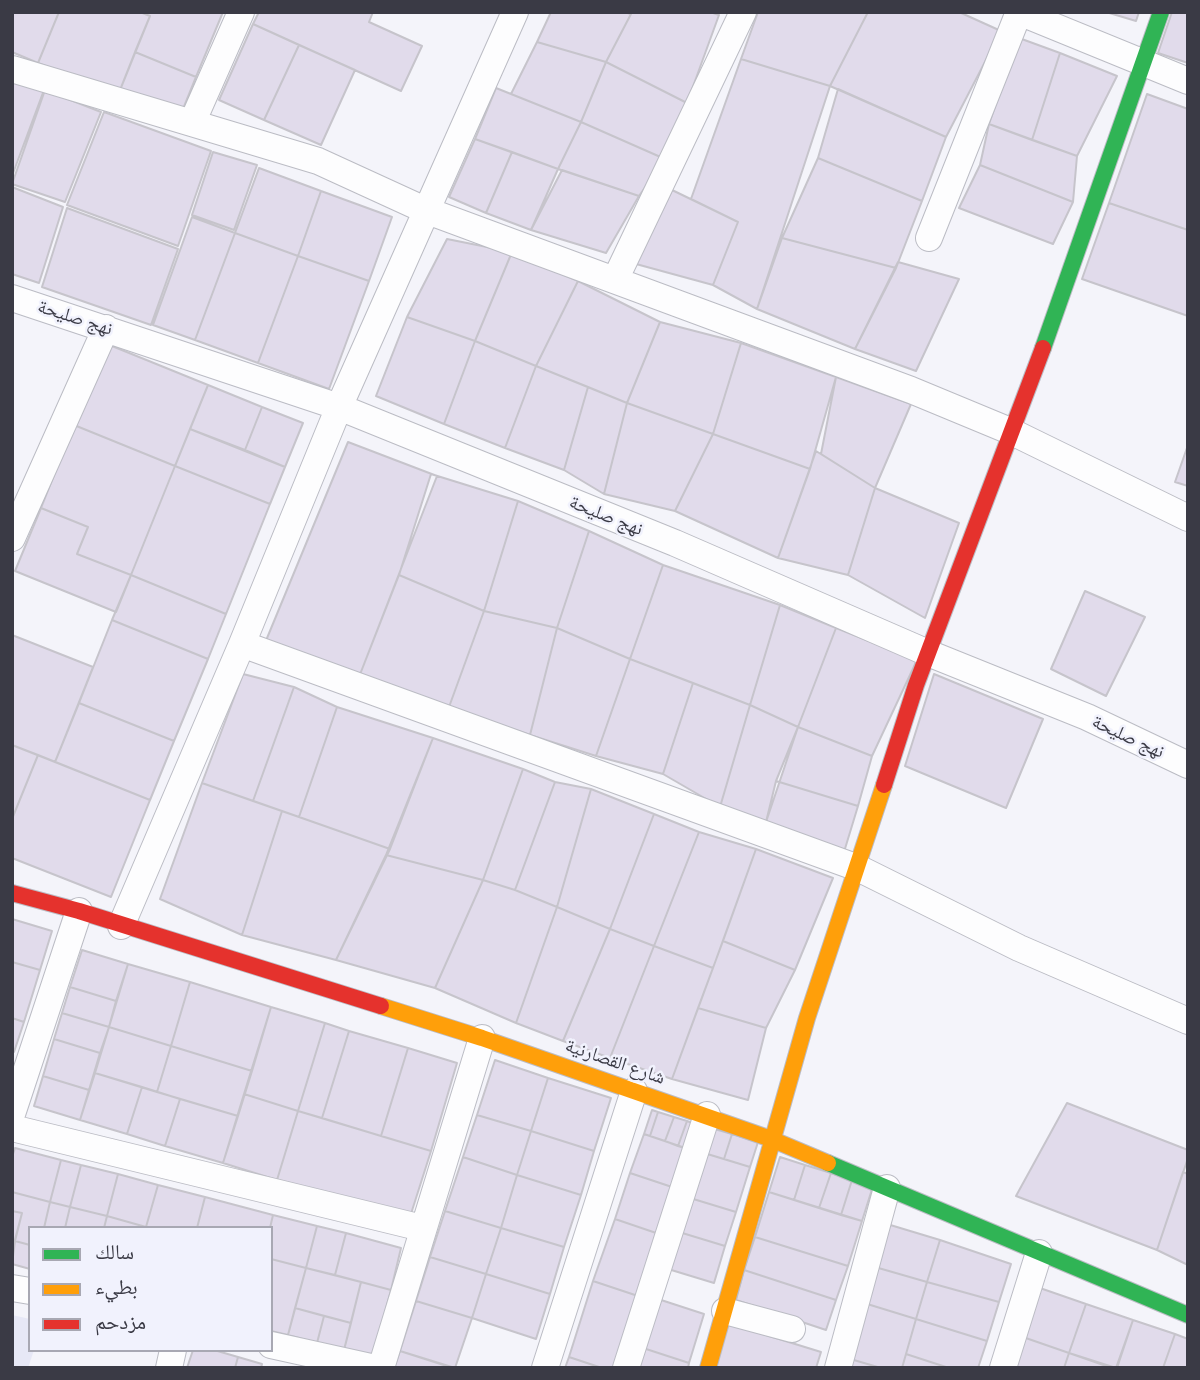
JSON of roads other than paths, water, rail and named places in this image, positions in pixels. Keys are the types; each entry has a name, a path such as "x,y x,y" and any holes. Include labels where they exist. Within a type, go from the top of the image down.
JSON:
{"street":[{"path":"192,123 241,12"},
{"path":"121,926 242,645 339,407 515,12"},
{"path":"615,280 743,12"},
{"path":"929,239 1019,12 1188,81"},
{"path":"708,1368 807,1018 928,653 1047,338 1161,12"},
{"path":"12,69 318,162 425,210 911,390 1010,431 1188,518"},
{"name":"نهج صليحة","path":"12,298 339,407 675,543 928,653 1087,718 1188,765"},
{"path":"12,538 106,328"},
{"path":"242,645 858,869 1019,948 1188,1021"},
{"name":"شارع القصارنية","path":"12,893 79,911 482,1038 707,1115 771,1139 1188,1315"},
{"path":"12,1114 79,911"},
{"path":"381,1368 482,1038"},
{"path":"545,1368 634,1091"},
{"path":"626,1368 707,1115"},
{"path":"12,1128 422,1228"},
{"path":"838,1368 887,1188"},
{"path":"1003,1368 1039,1253"},
{"path":"725,1311 792,1329"},
{"path":"273,1345 375,1368"}]}
